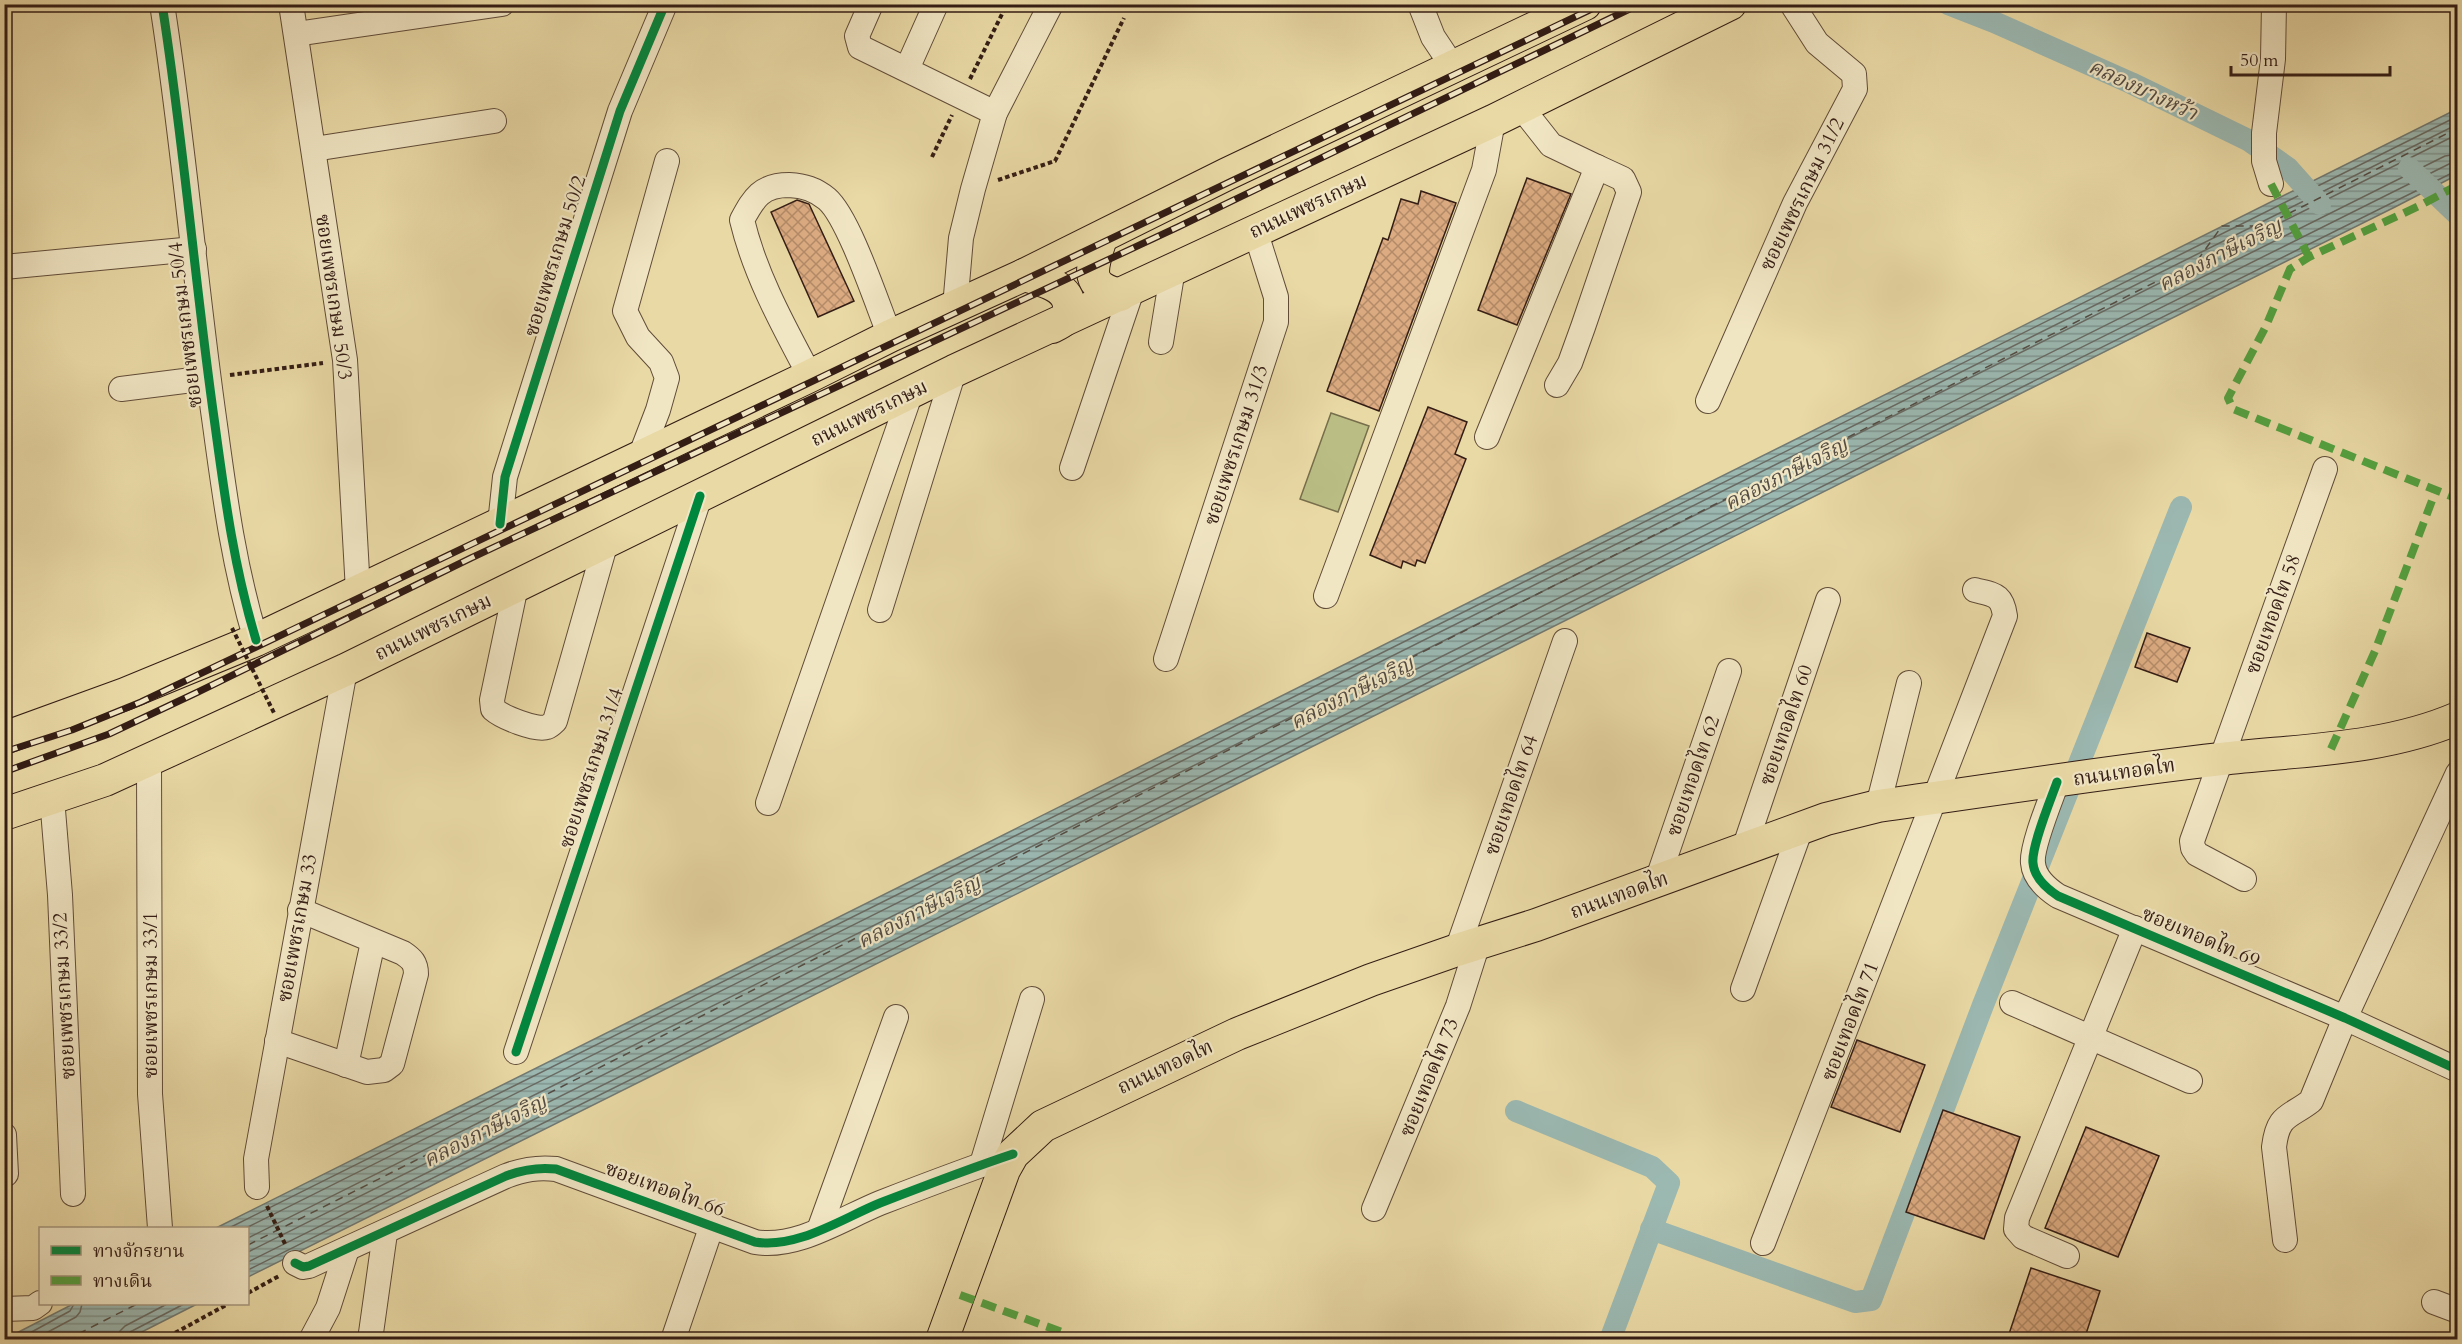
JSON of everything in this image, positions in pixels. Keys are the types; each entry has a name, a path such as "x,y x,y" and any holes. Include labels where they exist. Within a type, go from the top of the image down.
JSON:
{"main road":[{"path":"4,738 125,694 244,634 358,591 890,336 1024,275 1227,174 1585,4"},
{"name":"ถนนเพชรเกษม","path":"4,814 148,761 345,670 954,371 1493,121 1730,4"},
{"path":"1101,238 1093,266 1096,284 1101,288 1126,292"},
{"path":"1024,275 1052,284 1064,292 1069,302 1068,314 1065,320 1052,327"},
{"name":"ถนนเทอดไท","path":"942,1340 1004,1170 1013,1154 1043,1126 1155,1071 1304,1006 1468,946 1536,925 1801,828 1878,806 2220,759 2331,749 2438,726 2457,718"}],"street":[{"name":"ซอยเพชรเกษม 50/4","path":"162,4 194,249 208,378 240,587 244,634"},
{"name":"ซอยเพชรเกษม 50/3","path":"291,4 345,360 358,591"},
{"path":"296,34 501,4"},
{"name":"ซอยเพชรเกษม 50/2","path":"500,524 505,477 602,165 620,111 665,4"},
{"path":"871,4 857,36 860,47 995,113"},
{"path":"907,69 936,4"},
{"path":"955,307 961,238 995,113 1051,4"},
{"path":"1420,4 1433,37 1453,67"},
{"name":"ซอยเพชรเกษม 31/2","path":"1708,401 1795,202 1854,89 1854,74 1817,43 1792,4"},
{"path":"2268,172 2264,133 2273,59 2274,4"},
{"path":"1521,107 1551,145 1623,179 1629,192 1570,363 1557,385"},
{"path":"314,149 494,121"},
{"path":"1326,596 1484,170 1493,121"},
{"path":"640,457 658,410 667,378 661,362 638,337 625,311 667,161"},
{"path":"1487,437 1597,167"},
{"path":"810,376 783,325 747,244 741,220 756,195 776,185 806,186 827,199 841,216 890,336"},
{"name":"ซอยเพชรเกษม 31/3","path":"1166,659 1276,322 1276,297 1255,230"},
{"path":"4,267 194,249"},
{"path":"1161,342 1173,269"},
{"path":"1072,468 1126,292"},
{"path":"880,610 954,371"},
{"path":"121,389 208,378"},
{"path":"768,803 911,392"},
{"name":"ซอยเทอดไท 58","path":"2244,879 2198,854 2193,848 2192,841 2325,469"},
{"name":"ซอยเพชรเกษม 31/4","path":"516,1052 700,496"},
{"path":"516,586 492,700 494,709 501,716 540,728 548,727 555,721 606,542"},
{"name":"ซอยเทอดไท 71","path":"1763,1243 2005,616 2003,603 1997,596 1975,590"},
{"name":"ซอยเทอดไท 60","path":"1744,849 1828,600"},
{"name":"ซอยเทอดไท 64","path":"1468,946 1564,641"},
{"name":"ซอยเพชรเกษม 33","path":"258,1187 256,1159 345,670"},
{"name":"ซอยเทอดไท 62","path":"1658,881 1729,670"},
{"path":"1878,806 1909,683"},
{"name":"ซอยเพชรเกษม 33/1","path":"148,761 150,1094 160,1227"},
{"path":"2285,1240 2274,1147 2275,1134 2280,1121 2292,1111 2311,1101 2345,1018 2457,773"},
{"name":"ซอยเทอดไท 69","path":"2058,781 2032,862 2037,876 2058,896 2345,1018 2452,1068"},
{"name":"ซอยเพชรเกษม 33/2","path":"52,798 60,895 73,1194"},
{"path":"1743,989 1801,828"},
{"path":"277,1041 346,1065 375,1072 384,1070 392,1064 416,974 416,965 411,958 300,910"},
{"path":"2067,1256 2023,1237 2016,1229 2017,1218 2135,928"},
{"path":"346,1065 373,942"},
{"name":"ซอยเทอดไท 73","path":"1374,1209 1458,1006 1468,946"},
{"path":"982,1164 1032,999"},
{"path":"2012,1003 2190,1081"},
{"path":"819,1230 896,1017"},
{"path":"4,1135 6,1174"},
{"name":"ซอยเทอดไท 66","path":"301,1265 385,1233 506,1176 538,1167 556,1169 755,1242 772,1245 794,1240 982,1164 1013,1154"},
{"path":"673,1340 712,1225"},
{"path":"370,1340 385,1233"},
{"path":"311,1340 328,1308 347,1249"},
{"path":"2434,1302 2457,1311"},
{"path":"4,1309 33,1308 39,1305"}],"path":[{"path":"973,189 1055,160 1124,18"},
{"path":"208,378 345,360"},
{"path":"244,634 274,713"},
{"path":"249,1292 301,1265 258,1187"},
{"path":"162,1340 226,1305"}],"green space":[{"path":"1331,413 1369,426 1338,512 1300,499"}],"water":[{"name":"คลองภาษีเจริญ","path":"2457,109 2457,175 2395,207 249,1277 249,1227 218,1227"},
{"path":"71,1305 195,1305 128,1339 5,1339"}],"building":[{"path":"1527,178 1571,194 1517,325 1478,310"},
{"path":"1421,191 1456,203 1379,411 1327,391 1383,238 1388,240 1401,199 1418,204"},
{"path":"797,200 809,204 854,301 818,317 771,212"},
{"path":"1428,407 1467,422 1455,454 1466,459 1425,563 1417,560 1415,566 1403,561 1401,568 1370,555"},
{"path":"2147,633 2190,648 2177,682 2135,667"},
{"path":"1857,1040 1925,1065 1900,1132 1831,1107"},
{"path":"1943,1110 2020,1137 1984,1239 1906,1212"},
{"path":"2086,1127 2159,1156 2118,1257 2045,1228"},
{"path":"2031,1268 2100,1291 2084,1340 2007,1340"}],"waterway":[{"name":"คลองบางหว้า","path":"1948,4 2131,83 2248,140 2288,168 2320,204"},
{"name":"คลองบางหว้า","path":"2409,168 2458,215"},
{"path":"1651,1229 1855,1302 1871,1300 1983,1005 2181,507"},
{"path":"1516,1111 1652,1167 1669,1183 1610,1340"}],"ferry route":[{"path":"249,1244 2197,261 2222,226 2264,226 2458,128"},
{"path":"66,1340 135,1305"}],"railway":[{"path":"4,752 72,730 141,702 1602,4"},
{"path":"4,772 109,734 471,558 1178,227 1640,4"}],"marked path":[{"path":"2271,184 2309,257"},
{"path":"2458,185 2419,206 2309,257 2290,269 2266,326 2228,398 2233,409 2458,499"},
{"path":"2331,749 2375,651 2436,490"},
{"path":"960,1295 1062,1332"}],"cycle path":[{"path":"162,4 223,480 236,559 256,640"},
{"path":"500,524 505,477 620,111 665,4"},
{"path":"516,1052 700,496"},
{"path":"2057,782 2038,835 2033,863 2041,882 2058,896 2345,1018 2458,1070"},
{"path":"295,1263 303,1267 309,1266 506,1176 531,1169 556,1169 755,1242 771,1243 803,1237 880,1203 1013,1154"}]}
